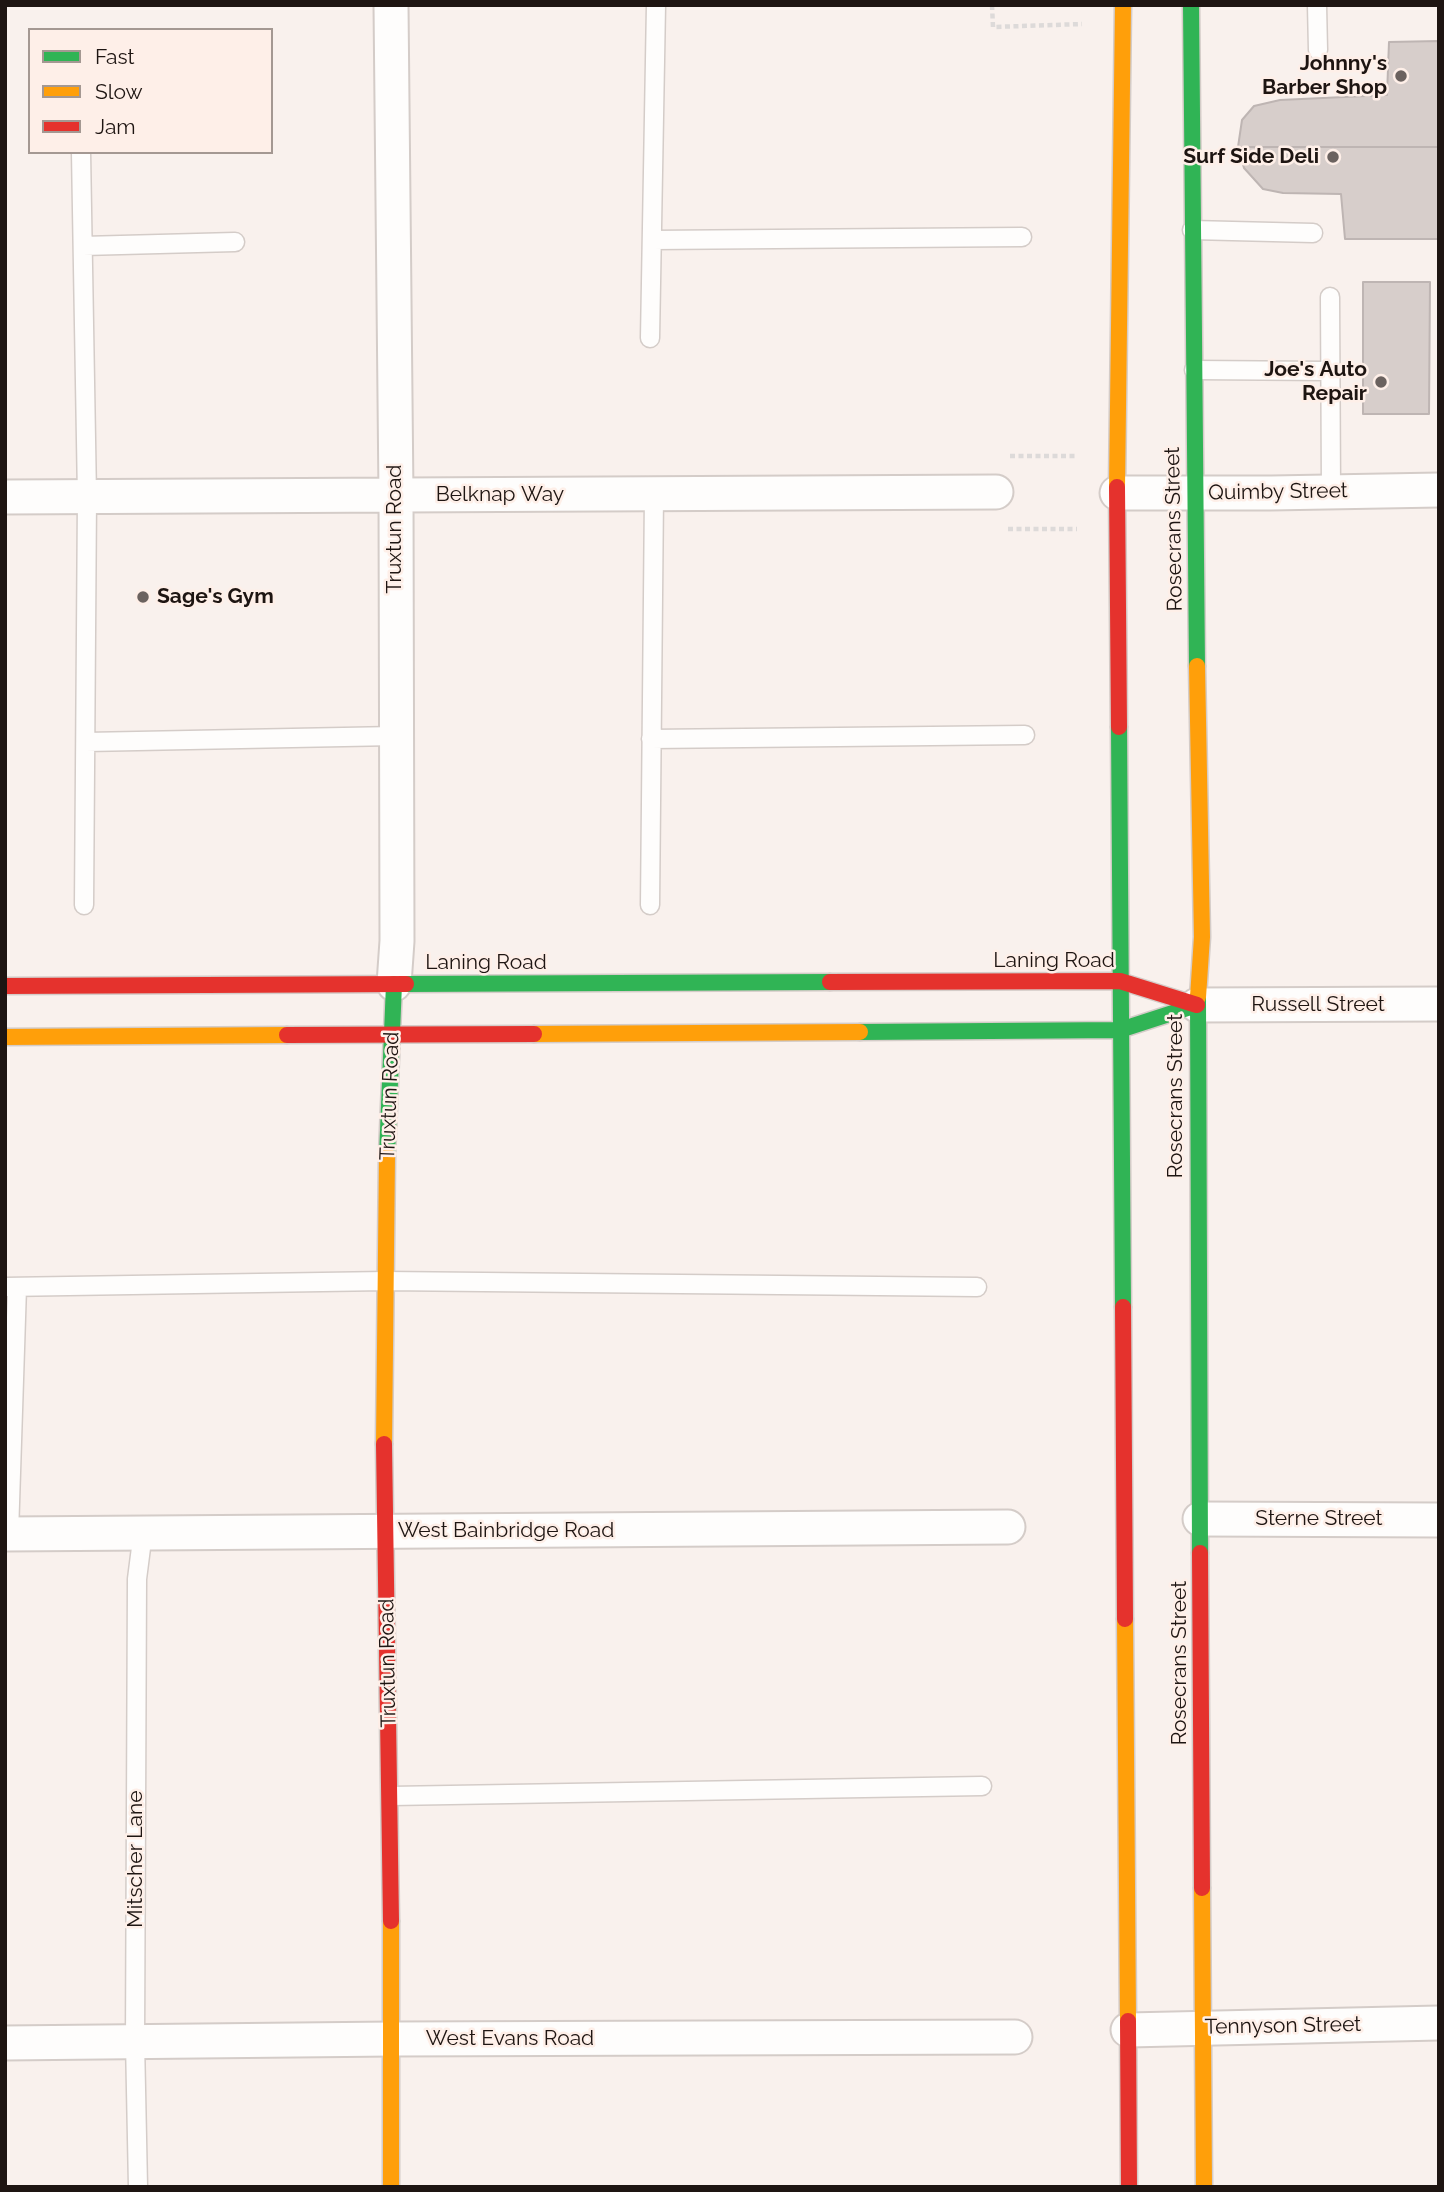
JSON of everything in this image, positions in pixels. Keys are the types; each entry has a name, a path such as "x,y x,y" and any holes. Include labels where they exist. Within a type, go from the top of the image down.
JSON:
{"main road":[{"path":"1123,5 1117,493 1129,2187"},
{"name":"Rosecrans Street","path":"1191,5 1194,492 1202,937 1197,1005 1204,2187"},
{"name":"Laning Road","path":"5,986 1120,981 1197,1005"},
{"name":"Truxtun Road","path":"391,2187 393,2039 385,1281 394,984"},
{"path":"5,1037 1120,1030 1197,1005"}],"street":[{"name":"Truxtun Road","path":"391,5 396,495 397,941 394,984"},
{"name":"Quimby Street","path":"1117,493 1439,490"},
{"name":"Belknap Way","path":"5,498 996,492"},
{"name":"Russell Street","path":"1197,1005 1439,1004"},
{"name":"Sterne Street","path":"1200,1519 1439,1520"},
{"name":"West Bainbridge Road","path":"7,1534 1008,1527"},
{"name":"Tennyson Street","path":"1128,2030 1439,2023"},
{"name":"West Evans Road","path":"5,2043 1015,2037"}],"lane":[{"path":"650,338 656,5"},
{"path":"1317,5 1318,50"},
{"path":"81,154 87,497 84,905"},
{"path":"1192,230 1313,233"},
{"path":"652,240 1021,237"},
{"path":"83,246 235,242"},
{"path":"1330,297 1331,491"},
{"path":"1194,370 1329,371"},
{"path":"650,905 654,494"},
{"path":"651,738 1025,735"},
{"path":"86,742 395,736"},
{"path":"7,1534 11,1287 385,1281 977,1287"},
{"name":"Mitscher Lane","path":"138,2187 135,2041 137,1578 143,1532"},
{"path":"391,1796 982,1786"}],"path":[{"path":"992,5 993,27 1094,23"}],"building":[{"path":"1439,41 1439,147 1238,147 1242,120 1254,106 1280,100 1387,95 1389,42"},
{"path":"1238,147 1439,147 1439,239 1345,239 1341,194 1283,193 1263,189 1244,168"},
{"path":"1363,282 1430,282 1429,414 1363,414"}],"traffic: fast":[{"path":"1191,5 1197,666"},
{"path":"1119,727 1123,1307"},
{"path":"406,984 830,982"},
{"path":"387,1155 394,984"},
{"path":"1198,997 1200,1553"},
{"path":"860,1032 1120,1030 1197,1005"}],"traffic: slow":[{"path":"1117,487 1123,5"},
{"path":"1197,666 1202,937 1198,997"},
{"path":"534,1034 860,1032"},
{"path":"5,1037 287,1035"},
{"path":"384,1444 387,1155"},
{"path":"1125,1619 1128,2021"},
{"path":"1202,1888 1204,2187"},
{"path":"391,1921 391,2187"}],"traffic: jam":[{"path":"1117,487 1119,727"},
{"path":"830,982 1120,981 1197,1005"},
{"path":"5,986 406,984"},
{"path":"287,1035 534,1034"},
{"path":"1123,1307 1125,1619"},
{"path":"384,1444 391,1921"},
{"path":"1200,1553 1202,1888"},
{"path":"1128,2021 1129,2187"}],"place":[{"name":"Johnny's Barber Shop","path":"1401,76"},
{"name":"Surf Side Deli","path":"1333,157"},
{"name":"Joe's Auto Repair","path":"1381,382"},
{"name":"Sage's Gym","path":"143,597"}]}
